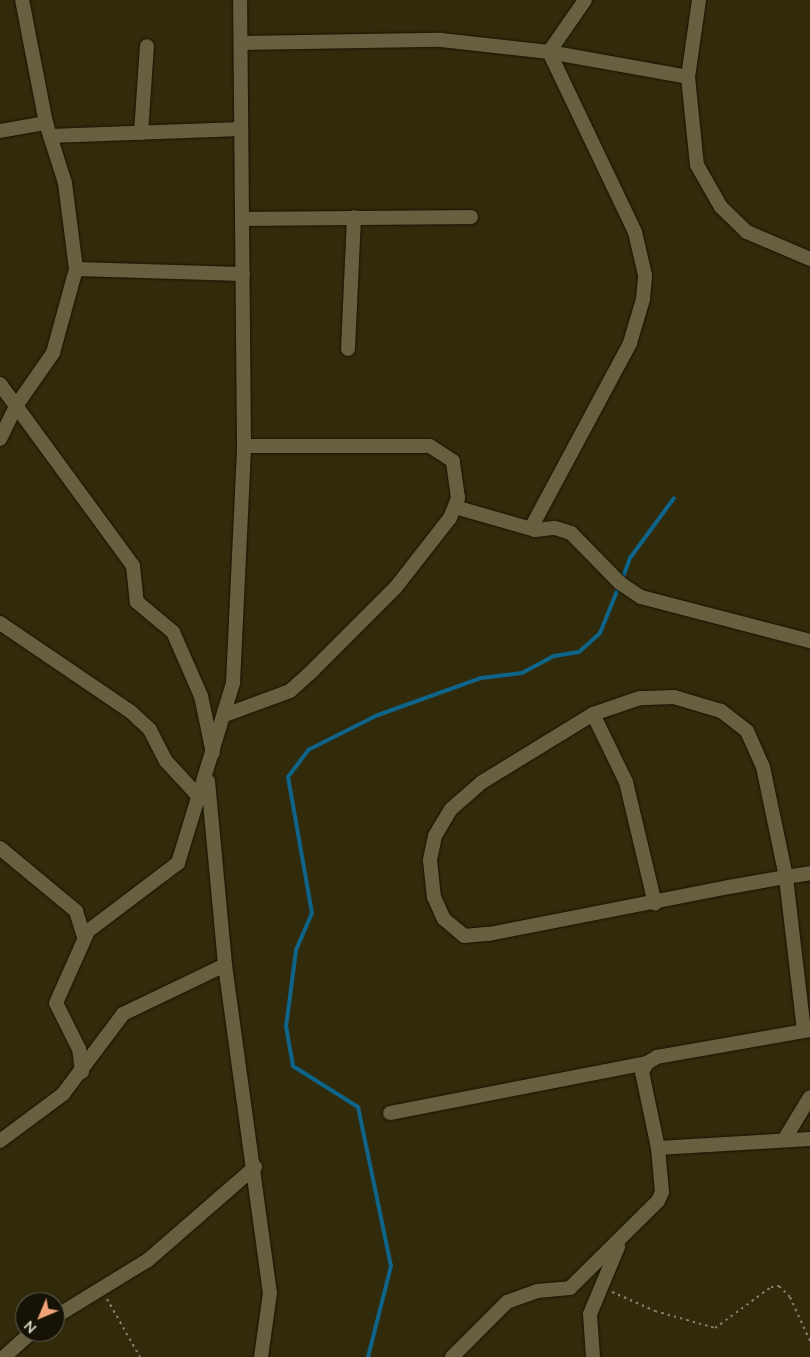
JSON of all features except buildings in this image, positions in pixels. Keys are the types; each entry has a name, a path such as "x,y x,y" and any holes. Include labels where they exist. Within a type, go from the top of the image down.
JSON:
{"street":[{"path":"0,439 16,406 53,353 76,268 65,183 48,130 22,0"},
{"path":"82,1072 79,1049 56,1003 84,938 104,915 178,863 208,776 225,715 238,636 244,446 240,0"},
{"path":"549,52 585,0"},
{"path":"699,0 688,77 697,165 721,207 748,232 810,259"},
{"path":"241,43 441,40 549,52 688,77"},
{"path":"141,133 147,46"},
{"path":"531,528 630,343 645,275 636,232 549,52"},
{"path":"0,131 48,130 141,133 242,129"},
{"path":"348,349 354,217"},
{"path":"242,219 471,217"},
{"path":"76,268 243,274"},
{"path":"0,384 133,566 137,602 173,632 201,696 213,756"},
{"path":"225,715 290,691 313,670 396,587 454,507 458,485 453,461 430,446 244,446"},
{"path":"454,507 531,528 571,533 620,583 641,597 810,641"},
{"path":"0,624 131,712 150,730 166,761 200,798"},
{"path":"390,1113 647,1063 656,1057 807,1031 786,877 764,767 747,731 721,711 674,697 640,698 593,714 482,782 451,810 435,836 430,860 434,897 444,920 464,936 655,904 786,877 810,873"},
{"path":"593,714 626,782 655,904"},
{"path":"208,776 225,965 255,1167 271,1305 261,1357"},
{"path":"0,848 76,910 84,938"},
{"path":"0,1141 63,1094 82,1072 123,1014 225,965"},
{"path":"452,1357 507,1302 537,1291 570,1288 622,1238 662,1192 658,1148 642,1072 647,1063"},
{"path":"784,1140 810,1097"},
{"path":"658,1148 810,1139"},
{"path":"65,1311 148,1260 255,1167"},
{"path":"594,1357 589,1321 600,1286 622,1238"},
{"path":"4,1357 21,1342"}],"path":[{"path":"600,1286 656,1311 715,1328 771,1287 779,1286 790,1297 810,1342"},
{"path":"102,1290 140,1357"}],"waterway":[{"path":"622,580 630,558 674,498"},
{"path":"368,1357 391,1266 358,1107 293,1066 286,1027 296,950 312,913 288,777 308,750 378,715 481,678 522,673 554,656 579,652 600,633 619,586"}]}
